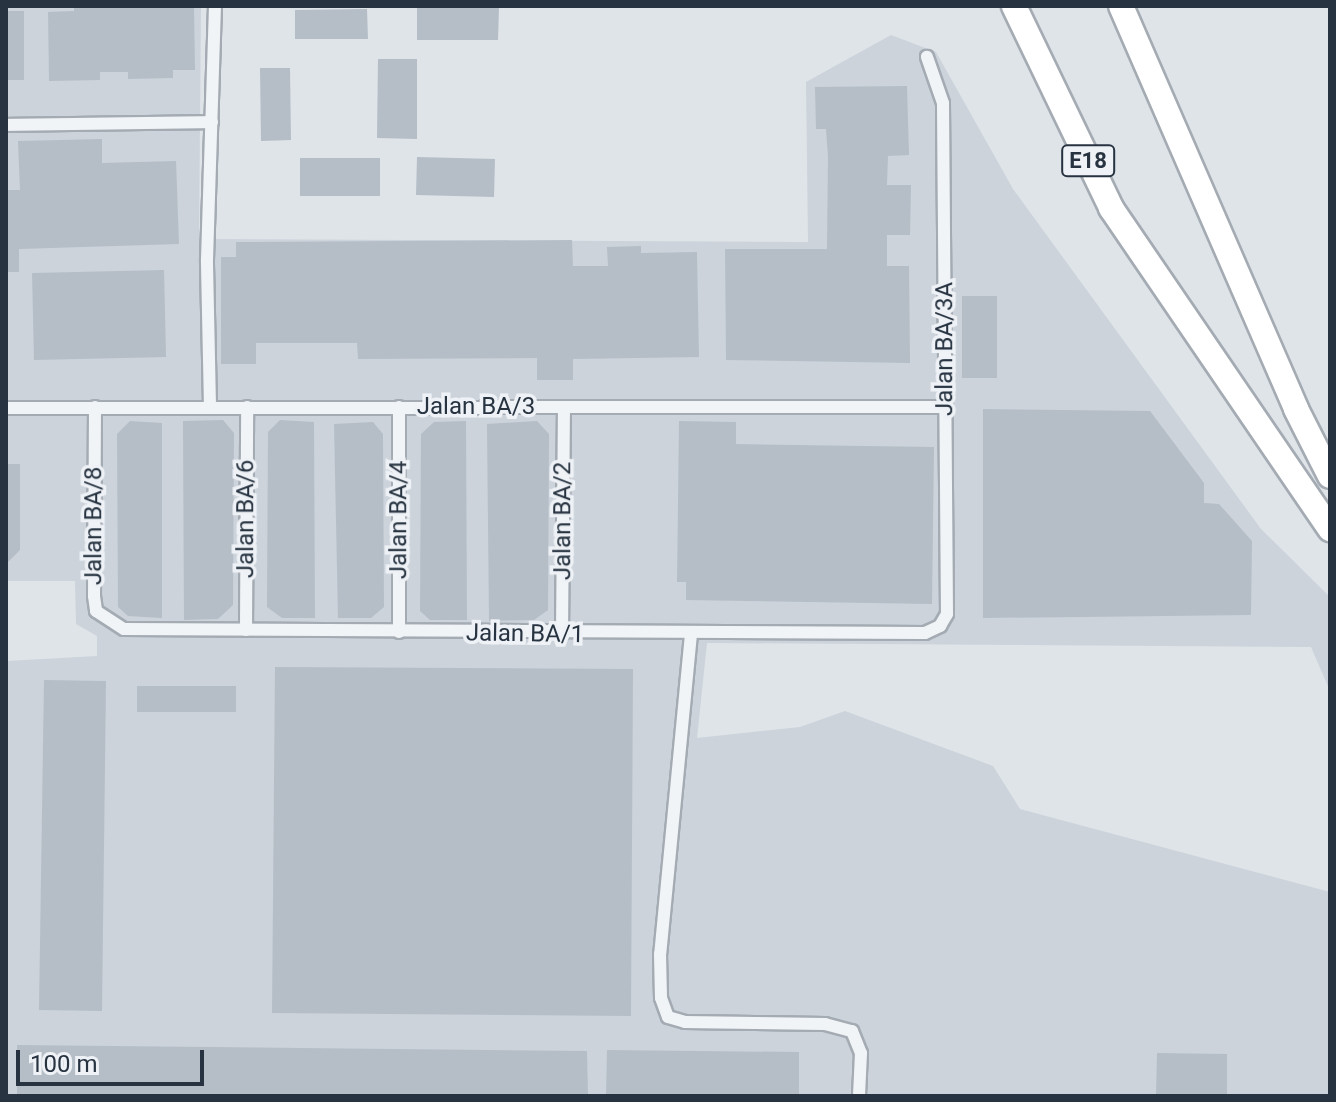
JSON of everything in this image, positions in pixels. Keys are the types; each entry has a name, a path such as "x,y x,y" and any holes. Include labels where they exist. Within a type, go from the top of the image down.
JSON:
{"highway":[{"name":"E18","path":"1014,6 1111,208 1330,529"},
{"path":"1121,6 1296,409 1330,476"}],"street":[{"path":"210,407 215,6"},
{"name":"Jalan BA/3A","path":"925,633 940,626 947,614 943,103 927,57"},
{"path":"6,125 212,122"},
{"name":"Jalan BA/8","path":"95,407 94,596 96,611 124,629"},
{"name":"Jalan BA/6","path":"246,630 247,407"},
{"name":"Jalan BA/4","path":"399,407 399,632"},
{"name":"Jalan BA/2","path":"562,634 564,407"},
{"name":"Jalan BA/3","path":"6,408 945,407"},
{"name":"Jalan BA/1","path":"124,629 562,634 925,633"},
{"path":"691,634 660,954 661,998 668,1017 685,1022 825,1024 852,1031 861,1053 859,1096"}],"shaded area":[{"path":"6,6 201,6 199,239 808,242 806,82 891,35 936,52 1013,189 1261,529 1330,597 1330,691 1311,647 707,643 697,738 800,727 845,711 993,766 1020,809 1330,892 1330,1096 6,1096 6,661 97,656 97,636 76,624 75,581 6,581"}],"building":[{"path":"74,6 194,6 195,70 173,70 173,78 128,79 128,72 100,72 100,80 49,81 48,12 74,11"},
{"path":"417,6 499,6 498,40 417,40"},
{"path":"367,9 368,39 295,39 295,10"},
{"path":"6,11 24,11 24,80 6,80"},
{"path":"378,59 417,59 417,139 377,138"},
{"path":"260,68 290,68 291,140 261,141"},
{"path":"907,86 909,155 888,156 887,185 911,185 910,235 887,235 887,266 909,266 910,363 726,360 725,249 827,249 826,129 816,129 815,87"},
{"path":"102,139 102,163 176,161 179,244 19,249 19,272 6,272 6,190 20,190 18,141"},
{"path":"417,157 495,159 494,197 416,195"},
{"path":"300,158 380,158 380,196 300,196"},
{"path":"572,240 573,266 608,266 607,247 641,246 641,253 697,252 699,357 573,359 573,380 537,380 537,358 358,359 357,343 256,343 256,364 221,364 221,257 236,257 236,242"},
{"path":"164,270 166,357 34,360 32,273"},
{"path":"962,296 997,296 997,378 962,378"},
{"path":"983,409 1150,411 1204,483 1204,503 1219,504 1252,541 1251,615 983,618"},
{"path":"223,420 234,433 233,605 218,619 184,620 183,421"},
{"path":"280,420 314,422 315,618 282,618 267,607 268,432"},
{"path":"130,421 162,423 162,618 128,616 118,607 117,434"},
{"path":"466,421 467,620 430,620 420,611 421,434 434,422"},
{"path":"537,421 549,434 548,610 534,620 489,621 487,424"},
{"path":"679,421 736,422 736,444 934,447 932,604 686,600 686,582 677,582"},
{"path":"373,422 383,434 384,607 371,618 338,618 334,424"},
{"path":"6,464 20,464 20,550 6,564"},
{"path":"275,667 633,669 631,1016 272,1013"},
{"path":"44,680 106,681 102,1011 39,1010"},
{"path":"137,686 236,686 236,712 137,712"},
{"path":"17,1045 587,1051 588,1096 17,1096"},
{"path":"607,1050 799,1052 799,1096 606,1096"},
{"path":"1157,1053 1227,1054 1227,1096 1156,1096"}]}
